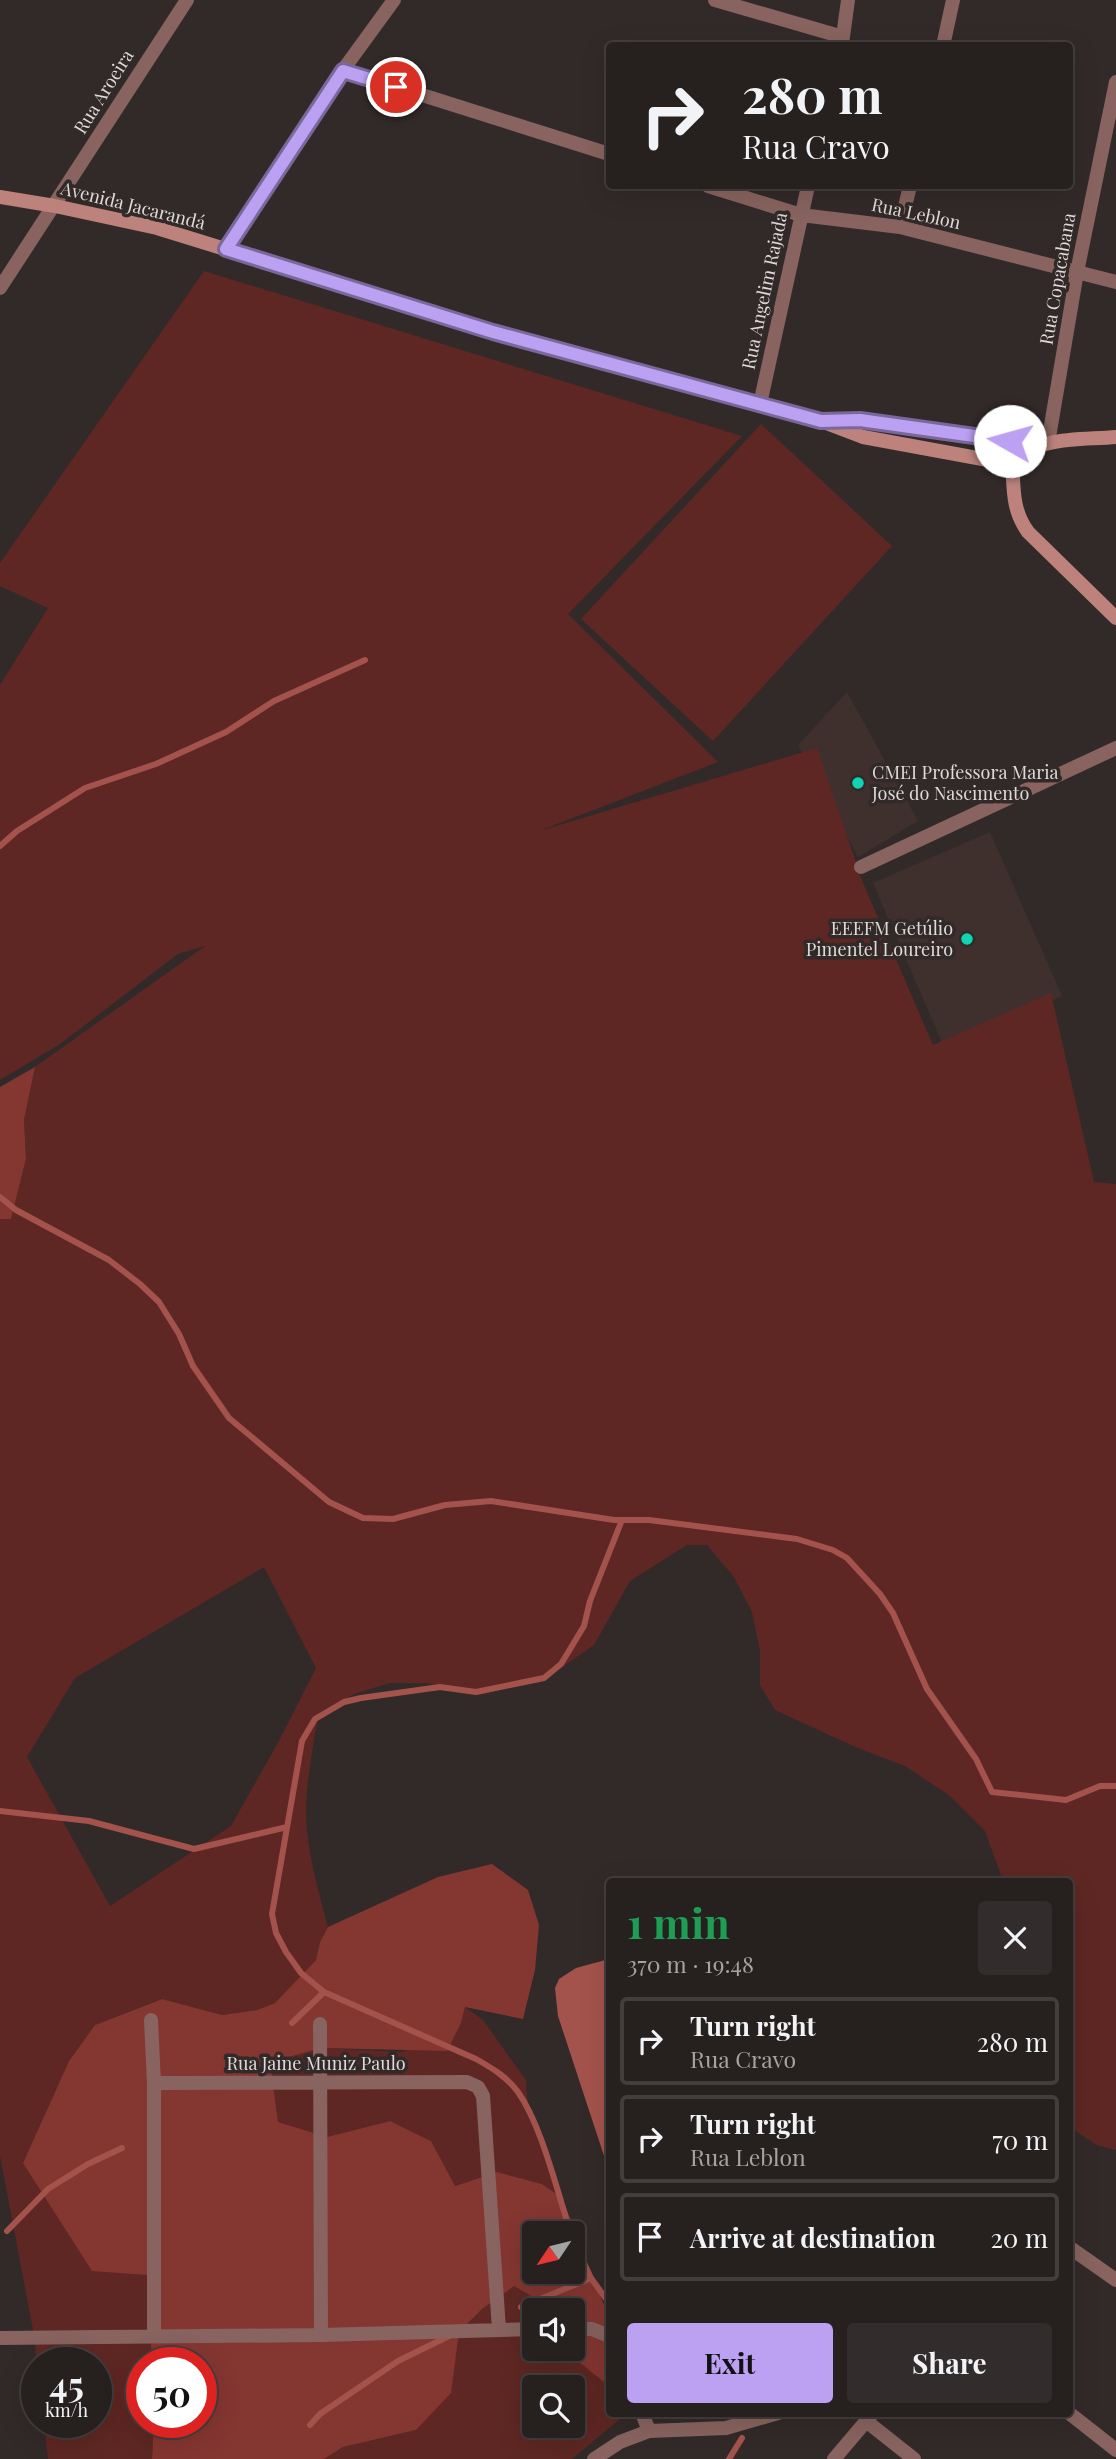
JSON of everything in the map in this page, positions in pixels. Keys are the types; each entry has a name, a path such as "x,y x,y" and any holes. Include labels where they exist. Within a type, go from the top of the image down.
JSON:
{"main road":[{"name":"Avenida Jacarandá","path":"0,197 157,228 493,332 821,421 863,437 988,460 1012,459 1048,443"},
{"name":"Avenida Jacarandá","path":"821,421 860,420 1010,441 1048,443 1116,437"},
{"path":"1010,441 1012,486 1018,519 1116,618"}],"street":[{"path":"174,18 175,0"},
{"name":"Rua Aroeira","path":"0,288 187,0"},
{"path":"226,249 343,71 394,0"},
{"path":"715,0 842,41 848,0"},
{"path":"944,42 953,0"},
{"path":"343,71 606,153"},
{"name":"Rua Copacabana","path":"1048,443 1077,272 1116,82"},
{"name":"Rua Leblon","path":"718,189 801,215 900,227 1116,282"},
{"name":"Rua Angelim Rajada","path":"760,404 807,189"},
{"path":"900,227 909,189"},
{"path":"860,867 1116,748"},
{"path":"151,2020 154,2083 154,2336"},
{"path":"320,2024 321,2335"},
{"name":"Rua Jaine Muniz Paulo","path":"154,2083 467,2082 478,2087 483,2096 499,2329"},
{"path":"1073,2250 1116,2280"},
{"path":"0,2339 321,2335 522,2329"},
{"path":"585,2329 606,2335"},
{"path":"1073,2416 1116,2449"},
{"path":"644,2417 649,2431"},
{"path":"594,2459 620,2442 649,2431 726,2428 764,2417"},
{"path":"834,2459 869,2417 914,2459"}],"shaded area":[{"path":"204,271 742,436 568,614 718,762 539,831 817,748 863,883 933,1045 1051,993 1094,1182 1116,1184 1116,2150 1097,2145 1073,2130 1073,1878 1002,1878 985,1831 950,1796 905,1766 853,1746 775,1710 760,1685 760,1651 752,1612 734,1577 707,1545 687,1545 630,1581 594,1645 548,1677 484,1694 426,1683 390,1683 354,1694 318,1716 308,1777 306,1814 311,1857 328,1927 320,1942 316,1960 275,2003 257,2010 222,2015 161,1999 95,2025 69,2061 23,2163 147,2275 151,2347 126,2347 126,2438 153,2438 152,2459 48,2459 46,2438 112,2438 112,2347 35,2347 0,2156 0,1219 11,1219 26,1159 24,1120 35,1067 205,946 178,954 60,1044 0,1080 0,685 48,608 0,586 0,563","holes":["264,1567 316,1668 231,1826 110,1906 27,1757 75,1678"]},
{"path":"761,424 892,546 713,741 581,619"},
{"name":"CMEI Professora Maria José do Nascimento","path":"847,692 918,821 858,857 798,745"},
{"name":"EEEFM Getúlio Pimentel Loureiro","path":"990,832 1062,996 944,1047 873,883"},
{"path":"35,1067 24,1120 26,1159 11,1219 0,1219 0,1087"},
{"path":"492,1864 528,1890 539,1925 535,1970 523,2019 465,2007 461,2023 447,2051 322,2048 270,2062 278,2122 327,2137 390,2121 431,2141 455,2186 497,2172 542,2184 562,2198 571,2221 522,2221 522,2284 585,2284 585,2257 606,2310 606,2384 578,2361 585,2361 585,2298 535,2298 514,2286 482,2309 459,2332 451,2393 416,2430 343,2447 324,2459 152,2459 153,2438 217,2438 217,2347 151,2347 147,2275 92,2271 23,2163 69,2061 95,2025 162,1999 222,2015 257,2010 275,2003 316,1960 320,1942 328,1927 438,1877"},
{"path":"606,1960 606,2162 558,2016 555,1988 559,1979 576,1968"},
{"path":"465,2007 483,2020 526,2080 528,2111 562,2198 542,2184 497,2172 454,2186 431,2141 390,2121 327,2137 278,2123 269,2062 322,2048 402,2052 461,2023"},
{"path":"514,2285 535,2298 522,2298 522,2361 579,2361 606,2384 606,2417 621,2417 572,2459 324,2459 343,2447 416,2430 459,2332 482,2309"}],"waterway":[{"path":"0,846 17,831 85,788 156,764 226,732 274,701 365,660"},
{"path":"0,1197 16,1210 109,1260 140,1284 159,1302 179,1334 193,1366 229,1418 329,1502 363,1518 393,1519 445,1505 491,1501 614,1520 649,1520 797,1539 833,1550 847,1558 880,1594 893,1613 927,1689 976,1759 992,1792 1066,1800 1100,1786 1116,1786"},
{"path":"567,2221 542,2141 527,2106 514,2087 499,2073 476,2059 324,1992 301,1973 286,1952 276,1933 272,1914 302,1741 315,1719 344,1702 361,1698 440,1687 476,1692 544,1678 561,1664 584,1626 590,1601 622,1520"},
{"path":"0,1811 89,1821 194,1849 287,1827"},
{"path":"292,2023 324,1992"},
{"path":"7,2231 48,2189 88,2164 122,2148"},
{"path":"585,2265 606,2299"},
{"path":"521,2307 591,2278"},
{"path":"310,2425 320,2414 398,2361 449,2336"},
{"path":"729,2459 742,2438"}],"place":[{"name":"CMEI Professora Maria José do Nascimento","path":"858,783"},
{"name":"EEEFM Getúlio Pimentel Loureiro","path":"967,939"}],"route":[{"path":"396,87 343,71 226,249 493,332 821,421 860,420 1010,441"}]}
